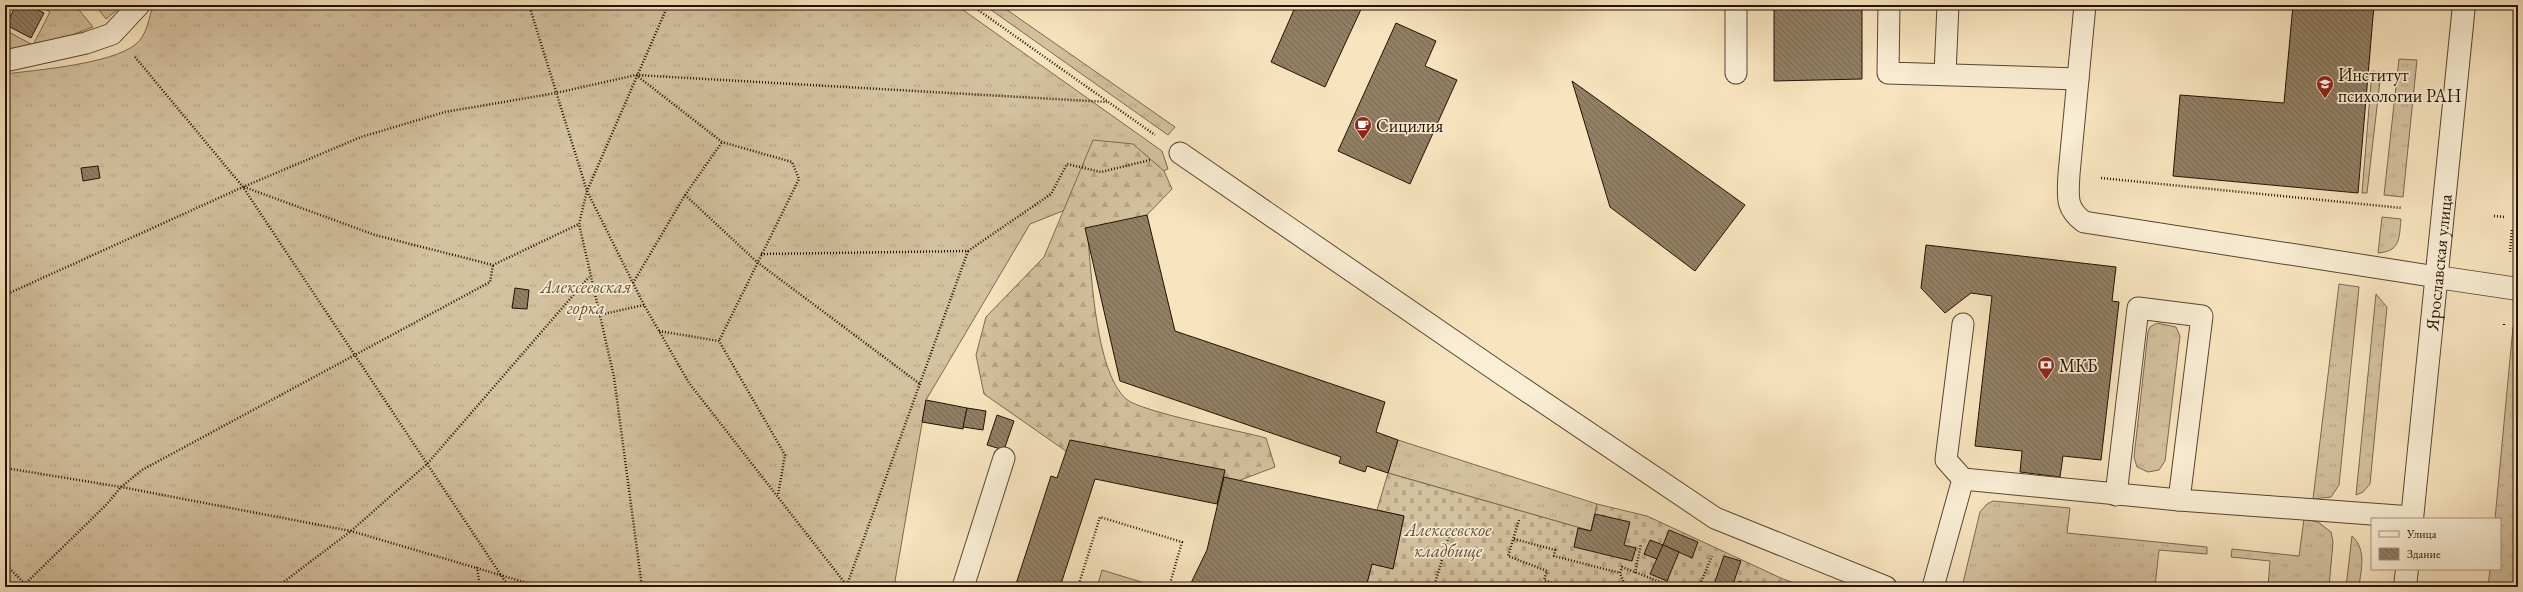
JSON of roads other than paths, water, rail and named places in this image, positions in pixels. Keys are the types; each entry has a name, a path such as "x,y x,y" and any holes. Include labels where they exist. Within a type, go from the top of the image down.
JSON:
{"street":[{"name":"Ярославская улица","path":"2412,518 2464,5"},
{"path":"2437,277 2518,289"},
{"path":"2405,587 2407,570"}],"lane":[{"path":"5,61 86,43 112,34 139,5"},
{"path":"1736,5 1736,73"},
{"path":"1889,5 1888,73 2078,80"},
{"path":"1945,74 1948,5"},
{"path":"2085,5 2069,174 2068,200 2074,214 2084,222 2437,277"},
{"path":"1180,154 1503,376 1715,518 1886,587"},
{"path":"2116,495 2138,308 2202,316 2179,500"},
{"path":"1963,324 1946,460 1963,479 2116,495 2412,518"},
{"path":"964,587 1004,458"},
{"path":"1933,587 1963,479"}],"place":[{"name":"Институт психологии РАН","path":"2325,99"},
{"name":"Сицилия","path":"1363,140"},
{"name":"МКБ","path":"2046,380"}],"park label":[{"name":"Алексеевская горка","path":"586,296"},
{"name":"Алексеевское кладбище","path":"1448,539"}]}
